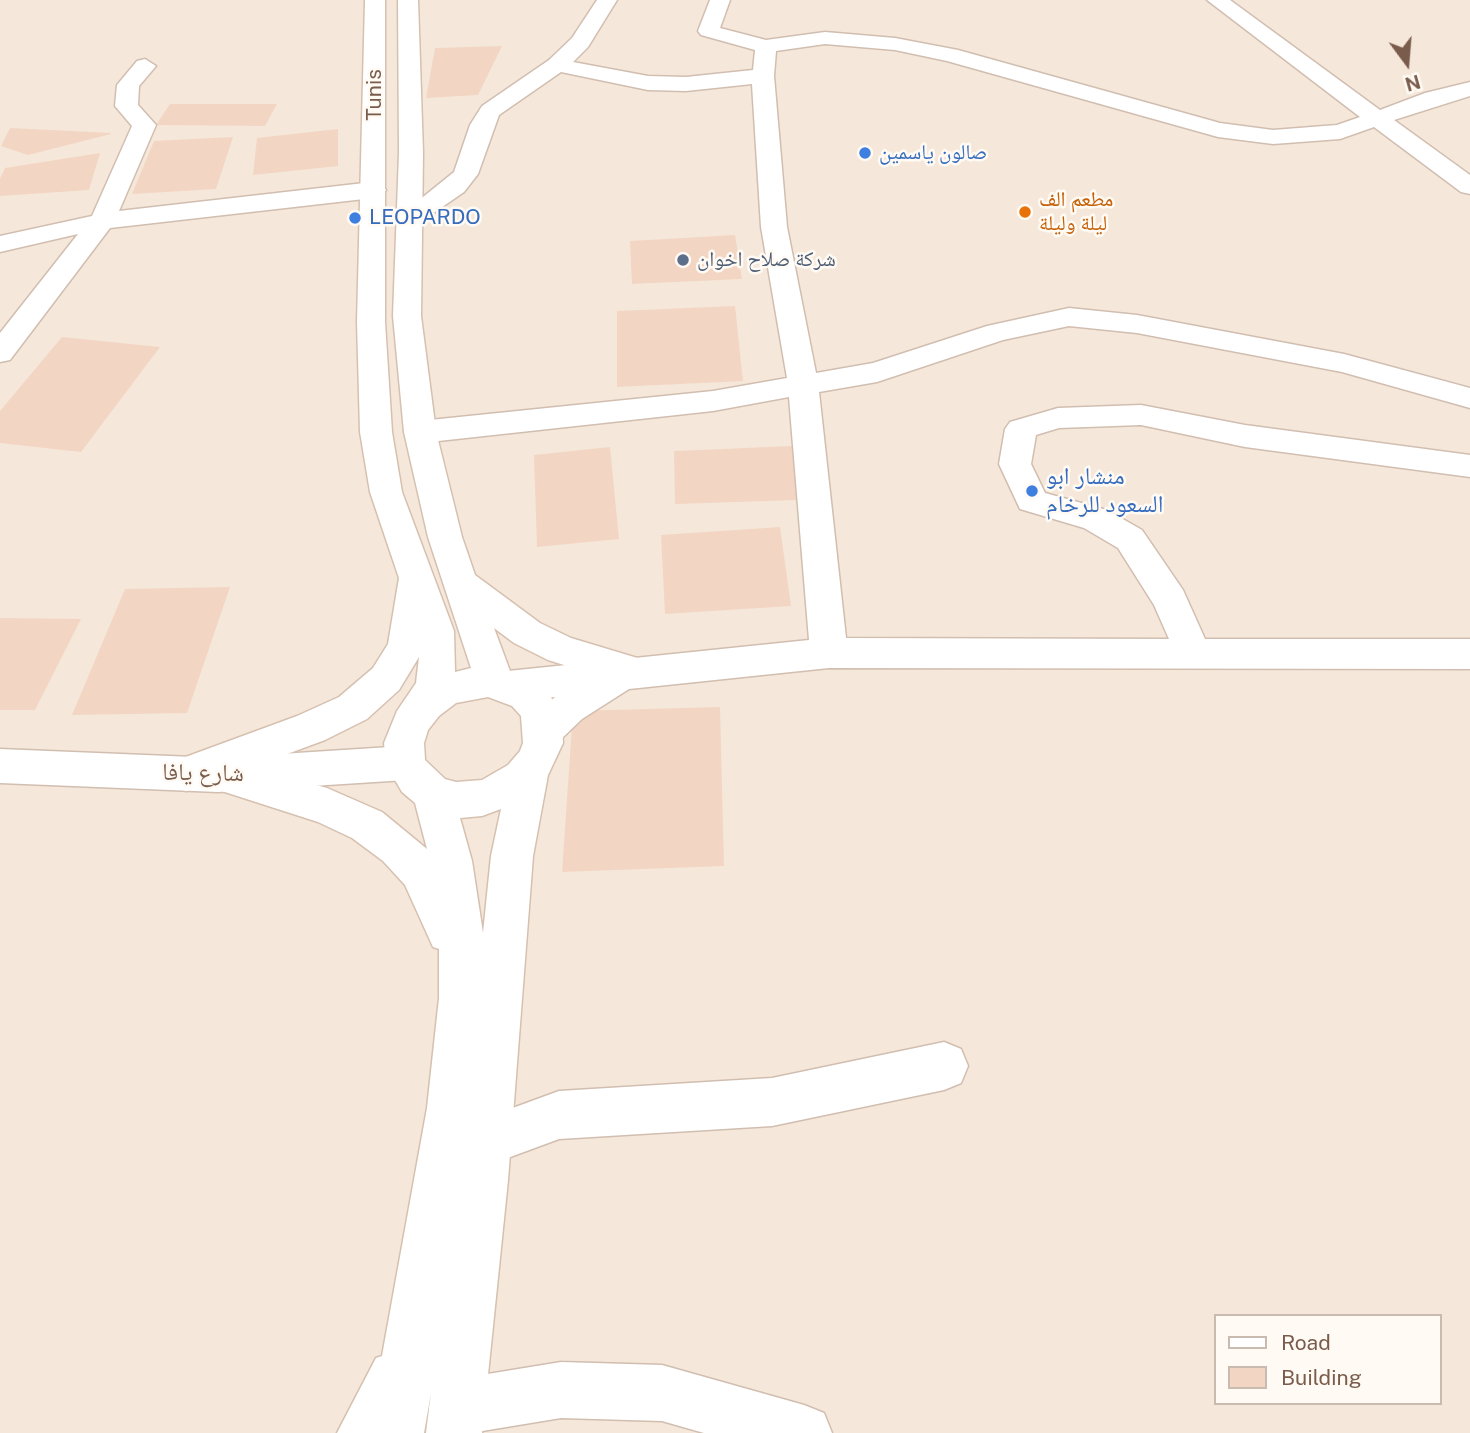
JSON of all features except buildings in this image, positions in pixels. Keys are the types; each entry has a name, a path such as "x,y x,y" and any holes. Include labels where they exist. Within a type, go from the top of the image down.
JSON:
{"street":[{"name":"Tunis","path":"375,0 371,323 376,432 386,492 436,631 438,664 435,683 425,705"},
{"path":"408,0 410,218 407,316 420,432 445,537 501,685 525,695 537,708 537,749 512,856 486,1141 455,1420 561,1390 662,1393 804,1433"},
{"path":"410,218 455,187 466,174 482,125 490,111 557,65 580,42 607,0"},
{"path":"720,0 708,31 766,46 825,38 895,44 950,55 1218,130 1273,137 1340,132 1433,98 1470,89"},
{"path":"1217,0 1470,187"},
{"path":"766,46 763,76 774,227 803,384 829,653"},
{"path":"557,65 648,83 686,84 763,76"},
{"path":"0,353 102,221 144,125 126,106 128,85 145,66"},
{"path":"0,244 102,221 373,190"},
{"path":"420,432 713,401 877,372 997,332 1069,317 1137,324 1344,363 1470,398"},
{"path":"1194,654 1170,600 1129,539 1095,519 1032,501 1015,464 1021,429 1058,418 1141,415 1245,436 1470,466"},
{"path":"202,774 353,708 386,679 406,647 416,576"},
{"path":"461,583 527,633 561,650 631,671"},
{"path":"396,1433 451,1108 462,998 462,963 451,861 404,743 411,723 425,705 444,691 467,684 501,685 829,653 1470,654"},
{"path":"419,778 456,800 482,798 503,790 591,691 631,671"},
{"name":"شارع يافا","path":"0,766 202,774 419,778"},
{"path":"202,774 327,806 367,825 398,848 420,871 462,963"},
{"path":"486,1141 559,1115 772,1102 944,1066"},
{"path":"365,1433 409,1355"}],"shaded area":[{"path":"0,0 1470,0 1470,1433 0,1433"}],"place":[{"name":"صالون ياسمين","path":"865,153"},
{"name":"مطعم الف ليلة وليلة","path":"1025,212"},
{"name":"LEOPARDO","path":"355,218"},
{"name":"شركة صلاح اخوان","path":"683,260"},
{"name":"منشار ابو السعود للرخام","path":"1032,491"}]}
